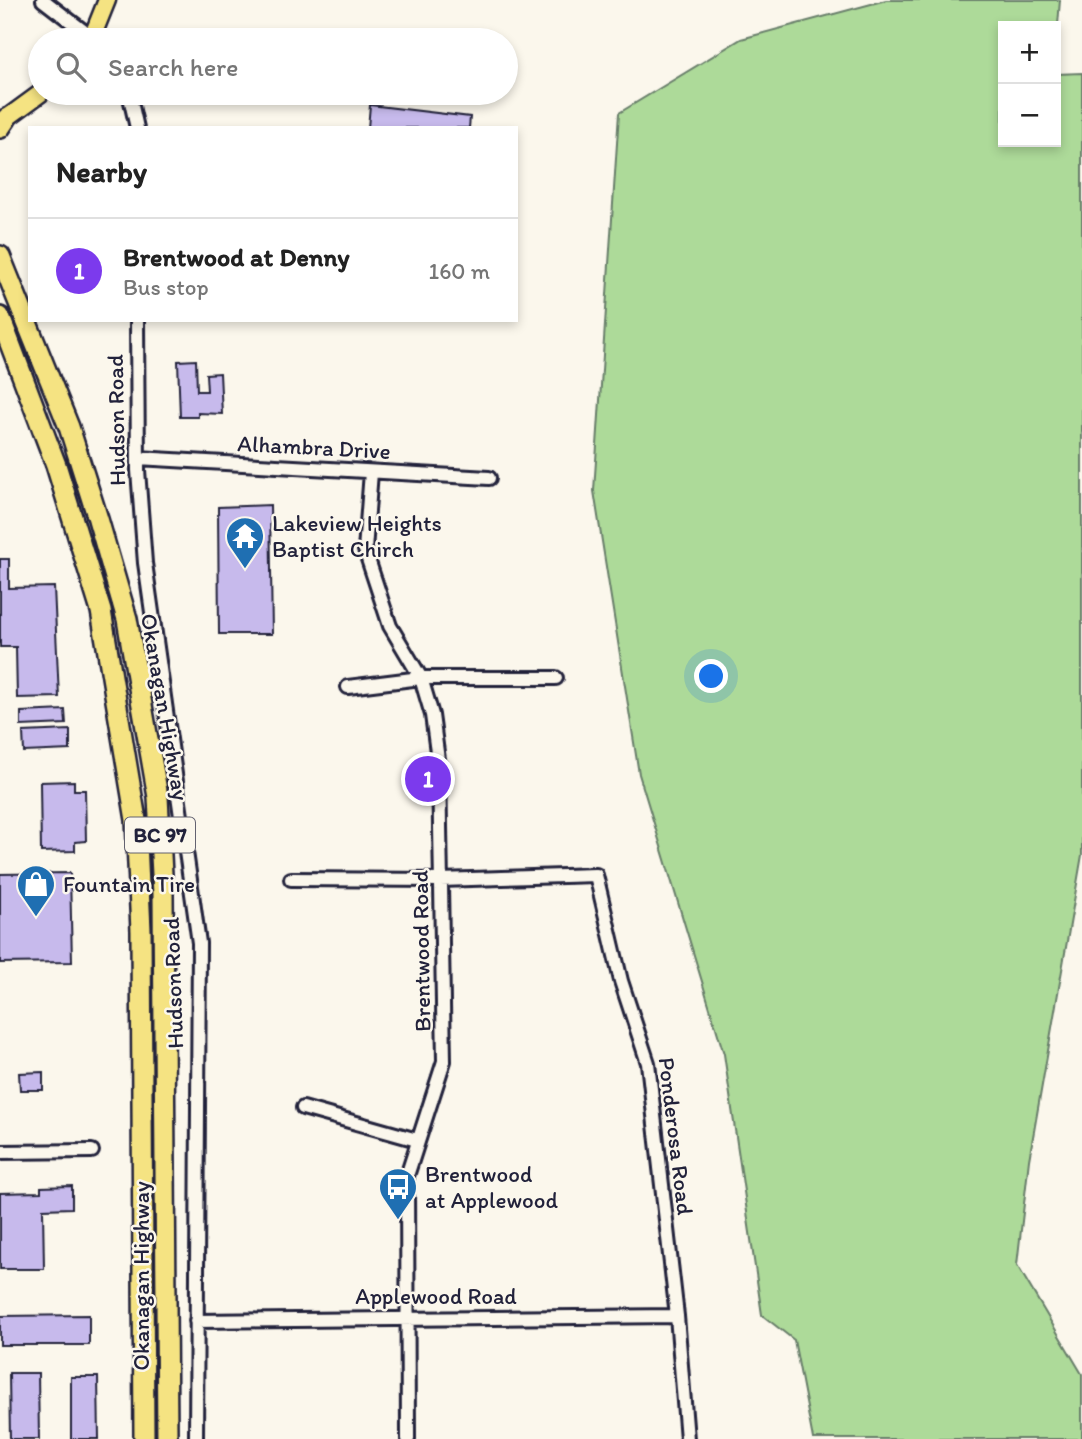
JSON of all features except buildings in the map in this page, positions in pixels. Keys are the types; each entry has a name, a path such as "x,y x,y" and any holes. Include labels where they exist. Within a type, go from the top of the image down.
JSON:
{"highway":[{"name":"Okanagan Highway","path":"0,256 69,428 106,544 127,619 158,797 163,894 167,1439"},
{"name":"Okanagan Highway","path":"0,317 56,465 101,611 136,820 142,958 144,1439"}],"main road":[{"path":"97,28 107,0"},
{"path":"2,123 28,103"}],"street":[{"path":"43,0 79,28"},
{"path":"132,105 137,126"},
{"name":"Hudson Road","path":"137,322 138,458 145,564 199,943 196,1439"},
{"name":"Alhambra Drive","path":"138,458 489,478"},
{"name":"Brentwood Road","path":"371,472 365,550 390,625 421,678 432,715 439,767 444,1060 407,1176 408,1439"},
{"path":"348,687 421,678 556,678"},
{"name":"Ponderosa Road","path":"440,880 596,875 621,981 648,1063 677,1316 687,1439"},
{"path":"291,879 440,880"},
{"path":"303,1108 417,1140"},
{"path":"0,1152 92,1151"},
{"name":"Applewood Road","path":"196,1321 677,1316"}],"green space":[{"path":"886,0 1060,0 1058,21 998,21 998,147 1061,147 1061,74 1082,73 1082,855 1029,1160 1017,1265 1082,1374 1082,1439 813,1439 794,1340 762,1315 724,1054 639,774 594,491 619,113 741,39"}],"place":[{"name":"Lakeview Heights Baptist Chirch","path":"245,570"},
{"name":"Brentwood at Denny","path":"428,779"},
{"name":"Fountain Tire","path":"36,918"},
{"name":"Brentwood at Applewood","path":"398,1221"}]}
